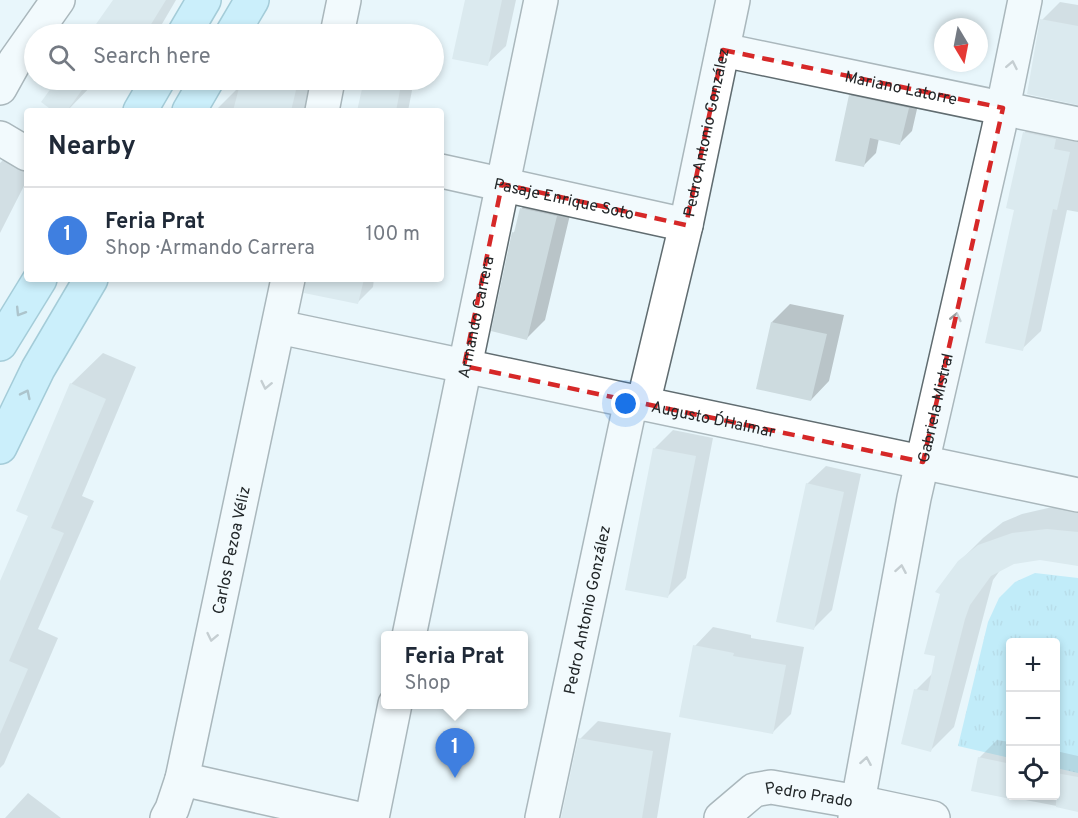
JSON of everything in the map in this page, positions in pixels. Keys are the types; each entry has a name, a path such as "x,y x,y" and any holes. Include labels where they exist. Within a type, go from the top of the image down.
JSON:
{"main road":[{"path":"190,24 204,0"},
{"path":"238,24 252,0"},
{"path":"142,108 152,90"},
{"path":"191,108 201,90"},
{"path":"0,344 38,282"},
{"path":"0,447 38,369 89,282"}],"street":[{"path":"40,24 57,0"},
{"path":"339,24 344,0"},
{"name":"Armando Carrera","path":"410,631 541,0"},
{"name":"Pedro Antonio González","path":"542,818 637,403 686,225 733,0"},
{"name":"Gabriela Mistral","path":"856,810 923,462 1003,108 1025,0"},
{"path":"0,88 24,48"},
{"name":"Mariano Latorre","path":"723,50 1078,124"},
{"path":"323,108 326,90"},
{"path":"0,138 24,152"},
{"name":"Pasaje Enrique Soto","path":"444,172 686,225"},
{"name":"Carlos Pezoa Véliz","path":"167,818 182,779 287,282"},
{"name":"Augusto D´Halmar","path":"279,327 1078,495"},
{"path":"372,818 394,709"},
{"path":"182,779 355,818"},
{"name":"Pedro Prado","path":"721,818 754,790 771,788 856,810 933,818"}],"highlighted area":[{"path":"723,50 1003,108 923,462 464,366 502,184 686,225"}],"green space":[{"path":"1035,573 1078,578 1078,773 1060,769 1060,638 1006,638 1006,757 958,746 988,622 999,598 1015,582"}],"building":[{"path":"113,0 166,0 151,24 96,24"},
{"path":"465,0 502,0 488,66 452,59"},
{"path":"1040,19 1078,26 1078,105 1027,94"},
{"path":"50,90 82,90 69,108 49,108 41,102"},
{"path":"238,90 296,90 292,108 234,108"},
{"path":"362,90 400,90 397,108 358,108"},
{"path":"849,95 909,108 900,145 870,138 864,167 835,161"},
{"path":"1023,132 1056,139 1054,149 1070,152 1057,210 1053,209 1023,351 985,343 1014,210 1006,208"},
{"path":"520,208 557,216 527,340 491,331 512,232 514,233"},
{"path":"306,282 363,282 358,304 304,293"},
{"path":"771,322 827,334 811,401 756,389"},
{"path":"70,383 106,399 51,528 64,533 9,661 28,669 0,734 0,581 28,516 16,511"},
{"path":"653,448 696,456 668,598 625,590"},
{"path":"806,483 844,492 814,630 776,622"},
{"path":"1047,529 1078,532 1078,566 1040,560 1014,564 991,576 970,605 965,619 931,752 901,744 914,689 928,691 935,656 924,654 940,594 935,592 958,561 978,545 1012,533"},
{"path":"693,645 734,653 733,656 786,665 773,734 679,717"},
{"path":"578,738 653,751 642,818 561,818"},
{"path":"978,757 1006,763 1006,798 971,791"},
{"path":"1060,774 1078,777 1078,812 1056,807 1056,800 1060,800"}],"place":[{"name":"Feria Prat","path":"455,778"}]}
